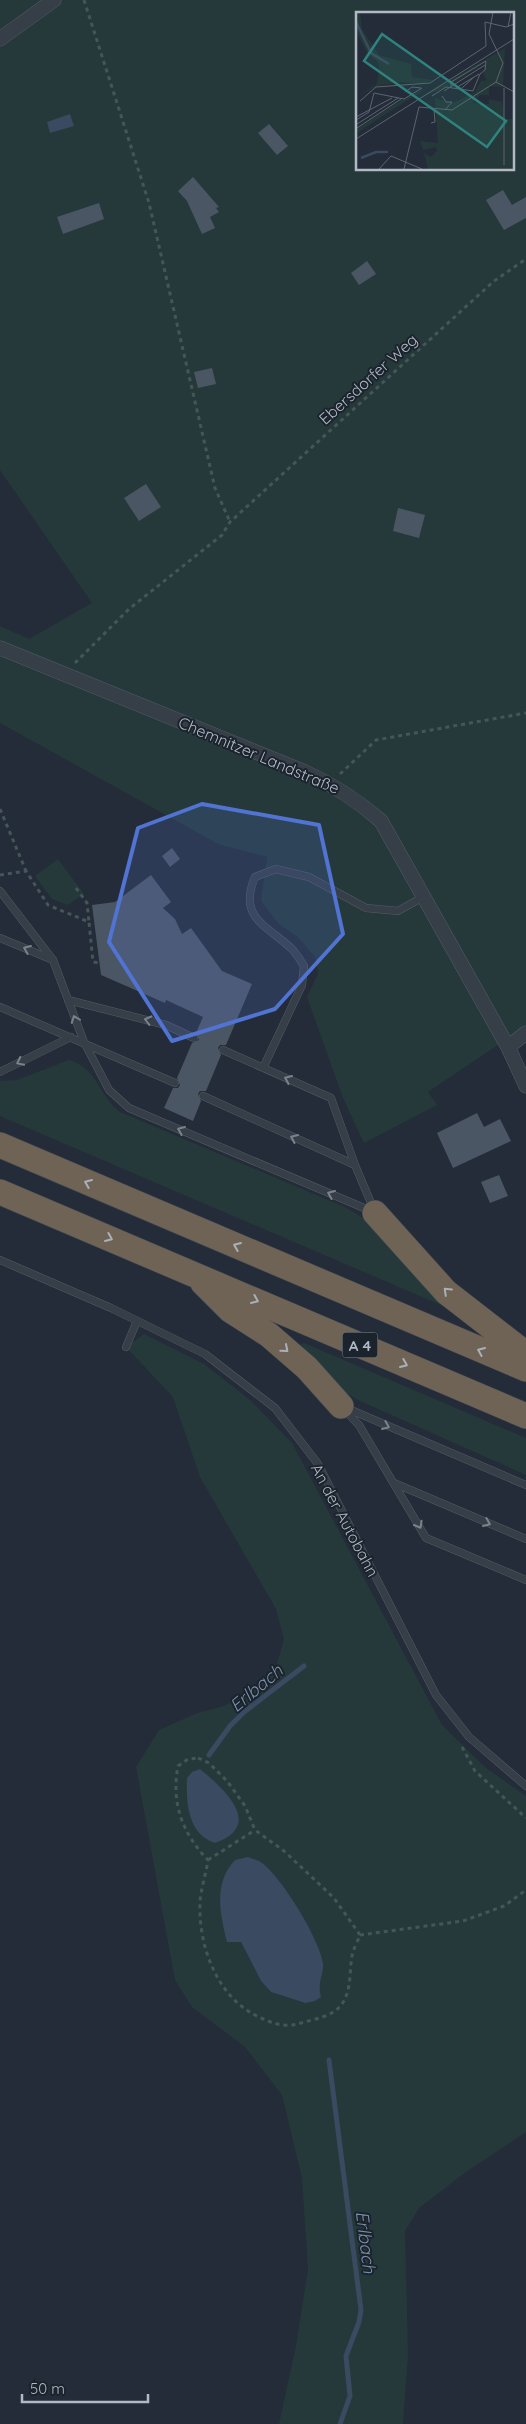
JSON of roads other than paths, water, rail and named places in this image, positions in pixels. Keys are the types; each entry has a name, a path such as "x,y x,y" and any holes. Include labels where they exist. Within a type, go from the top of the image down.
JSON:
{"highway":[{"name":"A 4","path":"0,1145 526,1370"},
{"name":"A 4","path":"0,1192 526,1416"},
{"path":"376,1213 446,1292 526,1354"},
{"path":"194,1274 230,1310 270,1335 307,1368 341,1406"}],"street":[{"path":"0,39 54,0"},
{"name":"Chemnitzer Landstraße","path":"0,648 330,783 358,800 381,820 508,1047 526,1086"},
{"path":"508,1047 526,1033"}],"lane":[{"path":"263,1068 302,985 304,966 294,951 263,926 251,911 248,893 255,877 276,869 308,877 366,908 398,911 424,898"},
{"path":"0,891 53,960 84,1042 109,1090 129,1108 376,1213"},
{"path":"0,938 53,960"},
{"path":"68,1000 166,1025 194,1038"},
{"path":"0,1007 175,1083"},
{"path":"0,1072 71,1037"},
{"path":"223,1050 331,1098 355,1165 376,1213"},
{"path":"204,1096 355,1165"},
{"name":"An der Autobahn","path":"0,1260 137,1321 205,1354 275,1408 318,1464 436,1695 469,1737 526,1786"},
{"path":"126,1347 137,1321"},
{"path":"341,1406 359,1425 426,1538 526,1580"},
{"path":"341,1406 526,1485"},
{"path":"394,1483 526,1539"}],"water":[{"path":"70,114 74,126 50,133 47,122"},
{"path":"200,1769 220,1786 235,1807 239,1817 237,1827 230,1835 215,1843 199,1833 190,1817 188,1808 187,1778 192,1772"},
{"path":"248,1857 261,1862 279,1881 315,1939 323,1967 320,1986 321,1997 315,2001 305,2003 271,1992 261,1981 241,1942 227,1942 222,1921 220,1899 223,1879 235,1860"}],"waterway":[{"name":"Erlbach","path":"209,1755 230,1726 244,1712 304,1666"},
{"name":"Erlbach","path":"329,2060 361,2310 359,2322 346,2356 350,2396 340,2424"}]}
